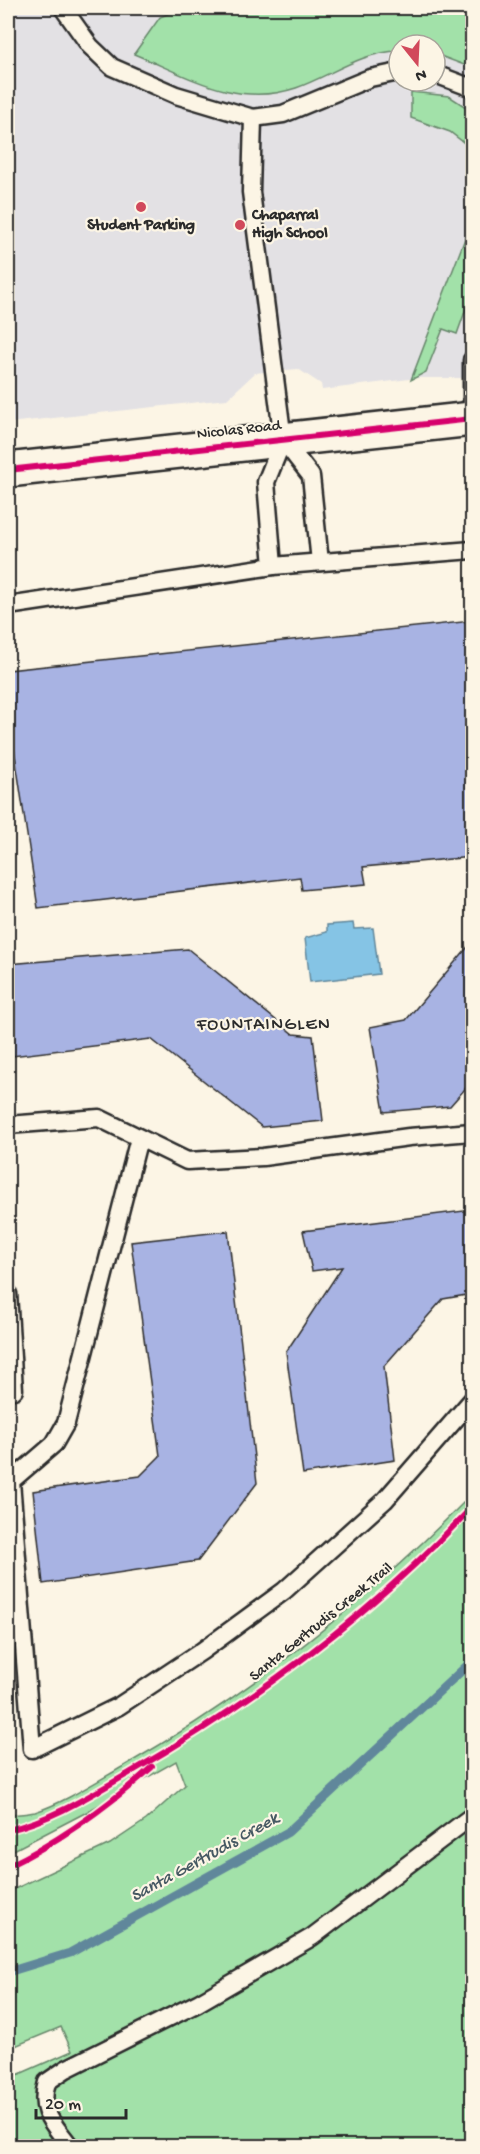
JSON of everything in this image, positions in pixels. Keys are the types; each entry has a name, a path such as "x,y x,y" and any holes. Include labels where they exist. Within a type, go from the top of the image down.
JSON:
{"street":[{"name":"Nicolas Road","path":"8,470 472,419"}],"lane":[{"path":"63,8 90,46 112,67 176,95 253,118 283,114 370,78 387,74"},
{"path":"447,79 472,88"},
{"path":"253,118 251,192 283,440 266,482 273,566"},
{"path":"472,360 472,419"},
{"path":"283,440 311,476 320,562"},
{"path":"8,606 273,566 472,549"},
{"path":"8,1125 99,1118 187,1161 263,1157 409,1137 472,1132"},
{"path":"139,1138 66,1423 54,1443 11,1481 32,1749 119,1706 202,1651 284,1591 385,1500 472,1400"},
{"path":"8,1293 14,1390 8,1391"},
{"path":"70,2146 46,2111 42,2099 47,2082 66,2069 198,2003 312,1937 472,1816"}],"shaded area":[{"name":"Chaparral High School","path":"8,8 472,8 472,378 417,378 322,390 321,384 298,369 274,371 255,373 227,399 8,423"}],"green space":[{"path":"182,8 385,8 399,14 414,8 472,8 472,68 447,59 447,33 387,33 387,52 359,60 296,88 274,93 233,92 193,80 134,54 160,17"},
{"path":"411,93 449,96 472,111 472,149 450,132 411,118"},
{"path":"472,220 472,292 457,334 443,329 426,372 411,380"},
{"path":"472,1494 472,2146 8,2146 8,2079 72,2051 61,2027 8,2049 8,1892 110,1844 146,1820 185,1785 176,1761 83,1814 8,1853 8,1815 35,1812 68,1798 171,1738 263,1676 392,1571"}],"water":[{"path":"353,923 354,929 373,928 379,974 310,982 305,938 327,932 327,925"}],"building":[{"path":"472,621 472,857 363,867 366,884 302,890 300,877 38,908 8,708 8,670"},
{"path":"472,942 472,1081 450,1106 384,1112 370,1027 406,1020"},
{"path":"188,949 293,1034 313,1036 323,1121 262,1127 151,1039 12,1056 8,1009 8,964"},
{"path":"472,1210 472,1294 443,1299 384,1366 395,1460 303,1474 286,1352 342,1267 312,1271 303,1231"},
{"path":"228,1231 257,1483 198,1561 43,1584 33,1491 140,1476 160,1456 131,1242"}],"waterway":[{"name":"Santa Gertrudis Creek","path":"8,1972 70,1953 288,1832 472,1661"}],"cycle path":[{"path":"8,470 472,419"},
{"name":"Santa Gertrudis Creek Trail","path":"8,1830 40,1820 86,1798 178,1744 268,1684 312,1652 395,1583 472,1507"},
{"path":"8,1866 83,1822 152,1767"}],"place":[{"name":"Student Parking","path":"141,207"},
{"name":"Chaparral High School","path":"240,225"}],"district":[{"name":"FOUNTAINGLEN","path":"264,1025"}]}
